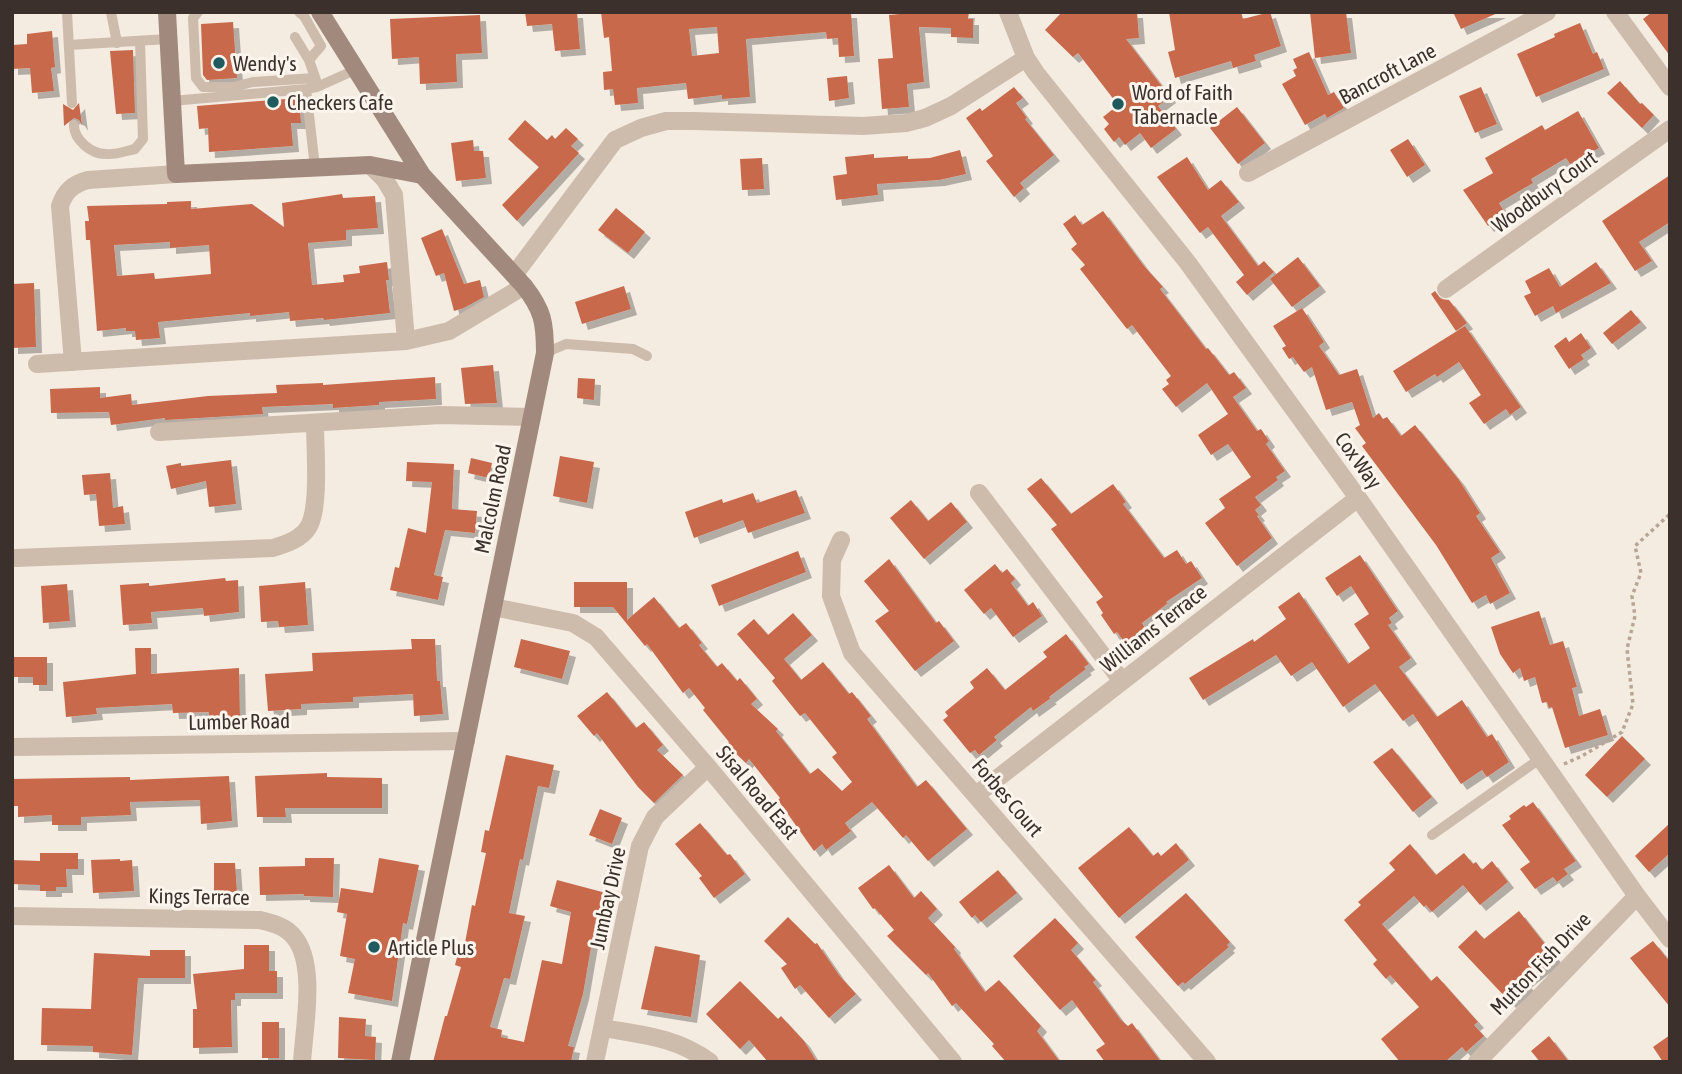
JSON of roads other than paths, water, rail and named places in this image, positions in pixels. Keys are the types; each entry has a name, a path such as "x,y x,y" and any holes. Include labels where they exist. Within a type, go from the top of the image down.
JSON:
{"street":[{"path":"167,12 176,174"},
{"name":"Malcolm Road","path":"320,12 422,175 538,304 545,326 545,353 400,1062"},
{"name":"Cox Way","path":"1008,12 1026,58 1188,263 1670,939"},
{"name":"Bancroft Lane","path":"1248,173 1548,12"},
{"path":"1615,12 1670,87"},
{"path":"37,364 406,341 449,331 519,281 615,140 641,128 675,121 863,126 906,123 951,106 1026,58"},
{"name":"Woodbury Court","path":"1446,289 1670,129"},
{"path":"370,164 394,195 406,341"},
{"path":"73,362 60,205 64,196 78,182 370,164 422,175"},
{"path":"159,432 440,415 532,417"},
{"path":"16,558 273,548 295,541 308,528 314,511 315,423"},
{"path":"979,493 1122,681"},
{"name":"Williams Terrace","path":"976,795 1358,498"},
{"name":"Forbes Court","path":"841,540 832,561 831,596 852,653 1207,1062"},
{"name":"Sisal Road East","path":"493,607 573,623 596,637 708,767 953,1062"},
{"name":"Lumber Road","path":"12,747 466,741"},
{"name":"Jumbay Drive","path":"595,1062 640,846 655,817 708,767"},
{"name":"Mutton Fish Drive","path":"1477,1062 1637,896"},
{"name":"Kings Terrace","path":"12,916 260,920 277,925 292,934 301,946 306,964 302,1062"},
{"path":"603,1028 668,1040 692,1049 710,1062"}],"lane":[{"path":"67,12 72,103"},
{"path":"111,12 117,43"},
{"path":"198,12 193,18 196,78 203,87 233,87 253,82 313,85"},
{"path":"299,12 321,46 309,60"},
{"path":"295,37 309,60 313,85 315,167"},
{"path":"69,45 168,39"},
{"path":"74,125 74,132 84,146 104,155 135,149 143,139 140,41"},
{"path":"172,101 313,85 355,69"},
{"path":"545,353 566,344 633,349 648,356"},
{"path":"1432,835 1545,764"}],"place":[{"name":"Wendy's","path":"219,63"},
{"name":"Checkers Cafe","path":"273,102"},
{"name":"Word of Faith Tabernacle","path":"1118,104"},
{"name":"Article Plus","path":"374,947"}]}
